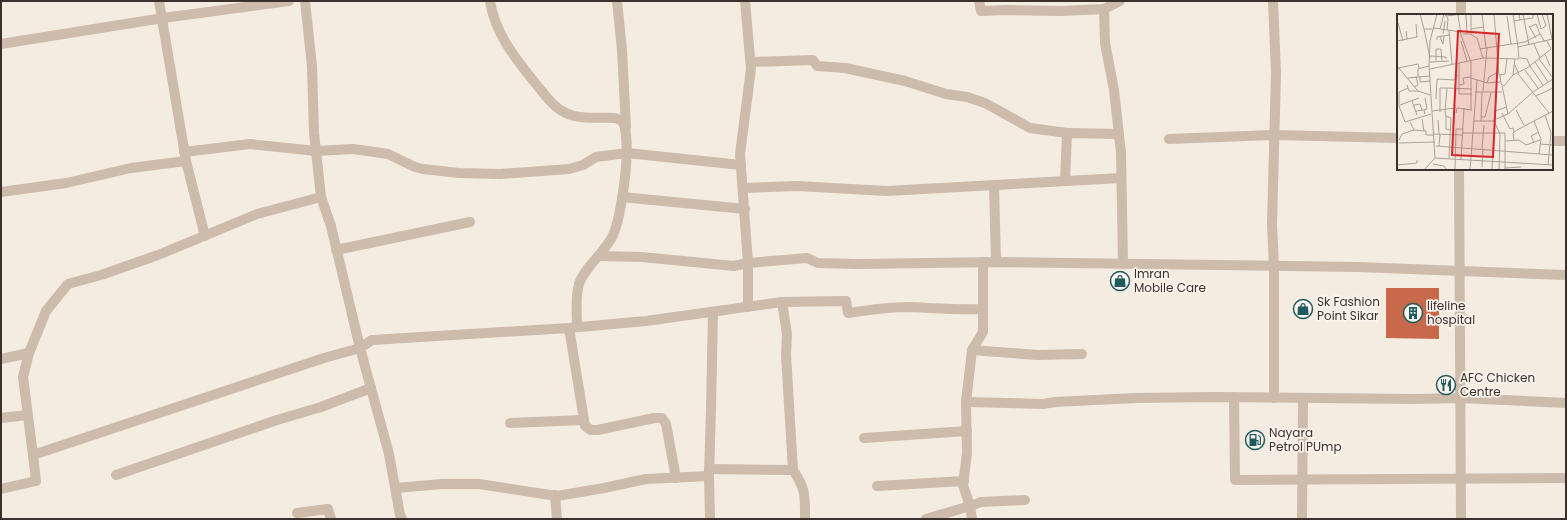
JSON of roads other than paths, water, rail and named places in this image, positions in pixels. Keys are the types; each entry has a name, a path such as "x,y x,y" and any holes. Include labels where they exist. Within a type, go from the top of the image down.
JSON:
{"street":[{"path":"159,1 185,156 205,236"},
{"path":"1,44 163,18 289,1"},
{"path":"305,1 312,66 316,151 321,197 389,454 402,519"},
{"path":"490,1 494,20 509,48 551,102 559,110 568,114 619,119 626,128"},
{"path":"617,1 622,50 627,153 622,197 616,228 609,242 582,278 577,295 573,327 583,420 587,429 598,430 654,418 662,418 666,424 676,478"},
{"path":"745,1 751,69 740,154 748,263 748,307"},
{"path":"979,1 981,11 1007,10 1061,12 1092,5 1104,9 1120,1"},
{"path":"1272,1 1276,73 1272,224 1274,266 1274,398"},
{"path":"1461,1 1461,14"},
{"path":"1104,9 1105,43 1114,90 1119,134 1123,264"},
{"path":"751,62 813,60 817,66 845,68 904,81 946,94 967,97 985,103 1030,128 1067,133 1119,134"},
{"path":"1065,181 1067,133"},
{"path":"1169,140 1275,136 1397,138"},
{"path":"1553,141 1566,141"},
{"path":"1,192 66,183 185,156 250,144 316,151 354,149 388,154 415,167 423,169 459,173 500,174 569,169 583,165 596,157 627,153 741,165"},
{"path":"1459,170 1461,519"},
{"path":"743,188 796,186 887,190 1121,178"},
{"path":"994,185 996,262"},
{"path":"1,489 36,481 23,377 29,353 46,311 68,284 101,275 158,255 257,214 321,197"},
{"path":"622,197 745,209"},
{"path":"336,250 470,222"},
{"path":"599,256 642,257 734,266 748,263 807,258 818,263 858,264 996,262 1274,266 1566,275"},
{"path":"972,519 970,506 963,485 967,432 966,402 972,350 983,332 983,262"},
{"path":"33,455 324,358 360,348 372,340 646,321 782,302 846,301 848,313 901,308 959,310 983,309"},
{"path":"782,302 787,334 786,355 793,470 803,485 805,491 804,519"},
{"path":"710,519 709,473 712,312"},
{"path":"972,350 1037,354 1082,354"},
{"path":"1,359 29,353"},
{"path":"116,474 277,420 321,407 371,388"},
{"path":"1234,397 1235,480 1566,478"},
{"path":"966,402 1043,404 1055,402 1136,398 1234,397 1460,398 1566,403"},
{"path":"1302,398 1302,519"},
{"path":"1,418 28,415"},
{"path":"510,423 583,420"},
{"path":"864,438 967,432"},
{"path":"396,488 442,484 479,484 554,495 604,488 646,478 676,478 709,473 793,470"},
{"path":"877,486 964,481"},
{"path":"554,495 557,519"},
{"path":"926,519 981,502 1025,500"},
{"path":"297,513 328,509 331,519"}],"place":[{"name":"Imran Mobile Care","path":"1120,281"},
{"name":"Sk Fashion Point Sikar","path":"1303,309"},
{"name":"lifeline hospital","path":"1413,313"},
{"name":"AFC Chicken Centre","path":"1446,385"},
{"name":"Nayara Petrol PUmp","path":"1255,440"}]}
